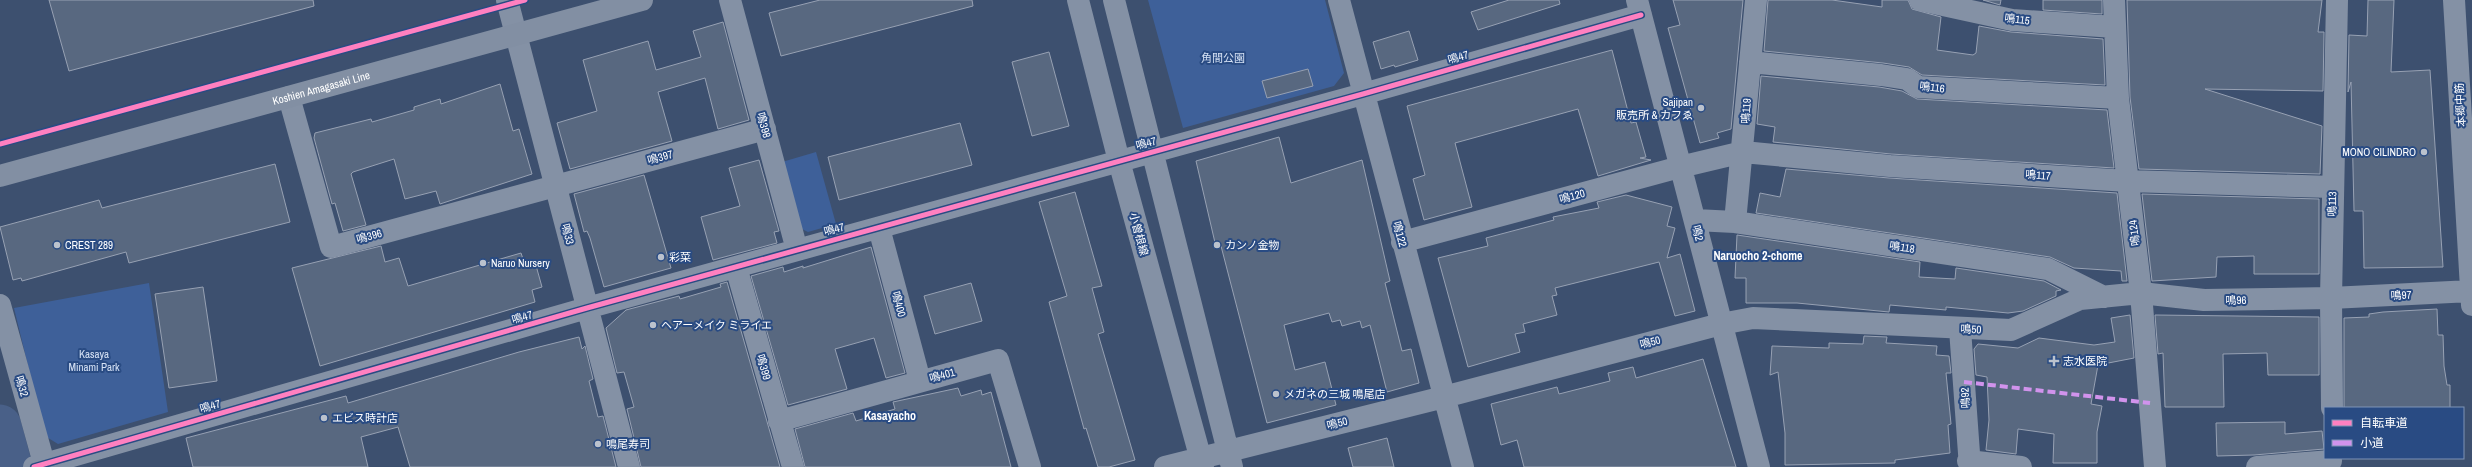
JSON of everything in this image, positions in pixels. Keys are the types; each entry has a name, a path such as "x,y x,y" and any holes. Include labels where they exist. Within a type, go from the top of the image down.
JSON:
{"main road":[{"name":"Koshien Amagasaki Line","path":"0,176 517,36 612,4 642,0"}],"street":[{"name":"鳴33","path":"507,0 630,467"},
{"name":"鳴398","path":"730,0 797,250"},
{"name":"小曽根線","path":"1078,0 1119,161 1202,462"},
{"path":"1114,0 1230,459"},
{"name":"鳴122","path":"1339,0 1402,242 1463,467"},
{"name":"鳴119","path":"1735,222 1743,152 1756,0"},
{"name":"鳴115","path":"1920,0 2012,20 2114,27"},
{"name":"鳴124","path":"2114,0 2118,98 2141,293 2155,467"},
{"name":"鳴113","path":"2332,407 2331,298 2338,0"},
{"name":"本郷中筋","path":"2454,0 2466,103 2472,298"},
{"name":"鳴47","path":"41,466 587,308 1363,94 1639,8"},
{"name":"鳴2","path":"1639,8 1721,324 1760,467"},
{"name":"鳴116","path":"1750,62 1881,75 1907,79 1918,87 2118,98"},
{"name":"鳴396","path":"289,97 331,247 556,185"},
{"name":"鳴397","path":"556,185 765,129"},
{"name":"鳴117","path":"1743,152 1890,166 2128,181 2333,187"},
{"name":"鳴120","path":"1402,242 1680,166 1743,152"},
{"name":"鳴118","path":"1695,220 1735,222 2048,269 2104,297"},
{"name":"鳴400","path":"879,228 920,381"},
{"name":"鳴399","path":"736,267 793,467"},
{"name":"鳴50","path":"1165,467 1230,459 1444,397 1721,324 1753,318 1960,329 2011,330 2080,300 2141,293"},
{"name":"鳴96","path":"2141,293 2204,300 2331,298"},
{"name":"鳴97","path":"2331,298 2472,298"},
{"name":"鳴32","path":"0,305 41,466"},
{"name":"鳴92","path":"1960,329 1969,464"},
{"name":"鳴401","path":"779,421 998,360 1030,467"},
{"path":"2257,467 2331,462"},
{"path":"1969,464 2020,467"}],"green space":[{"name":"角間公園","path":"1148,0 1325,0 1344,73 1334,86 1183,128"},
{"path":"816,152 836,224 808,232 800,228 782,162"},
{"name":"Kasaya Minami Park","path":"149,283 168,412 58,444 45,436 14,308"}],"building":[{"path":"49,0 313,0 314,6 69,71"},
{"path":"820,0 972,0 973,6 781,56 769,13"},
{"path":"1509,0 1559,0 1560,4 1478,30 1471,12"},
{"path":"1673,0 1743,0 1731,129 1717,133 1719,138 1700,143 1668,28 1680,25"},
{"path":"1768,0 1832,0 1882,7 1882,0 1908,0 1912,9 1941,17 1937,50 1973,55 1976,53 1979,26 2011,32 2103,39 2105,85 1922,75 1909,67 1883,63 1764,51"},
{"path":"1983,0 2001,0 2000,5"},
{"path":"2043,0 2102,0 2102,14 2043,10"},
{"path":"2127,0 2322,0 2318,32 2324,32 2323,91 2205,89 2322,126 2320,174 2139,169 2130,97"},
{"path":"2368,0 2394,0 2391,72 2430,70 2443,267 2364,268 2363,211 2354,211 2351,82 2348,92 2349,35 2367,36"},
{"path":"723,22 749,120 718,129 705,78 658,92 672,141 570,169 557,123 597,111 583,60 648,41 656,70 701,57 693,31"},
{"path":"1409,31 1418,60 1395,67 1394,65 1381,69 1373,42"},
{"path":"1612,50 1631,123 1636,122 1646,157 1640,158 1651,160 1598,176 1578,109 1455,143 1472,207 1424,220 1413,179 1425,175 1407,106"},
{"path":"1049,52 1069,126 1032,136 1012,62"},
{"path":"1308,69 1313,86 1267,98 1262,81"},
{"path":"1761,76 1879,87 1902,91 1917,99 2107,110 2114,168 1891,154 1773,142 1775,127 1757,124"},
{"path":"500,84 513,131 519,129 532,174 440,204 436,191 405,199 394,159 353,172 351,174 366,225 343,231 335,203 332,204 314,138 315,133 371,119 372,122 414,110 414,107 440,99 441,104"},
{"path":"960,123 972,165 839,200 828,157"},
{"path":"1279,137 1291,183 1362,160 1390,281 1385,283 1402,351 1411,349 1419,383 1387,392 1370,325 1362,328 1360,321 1342,326 1340,320 1332,322 1329,313 1284,325 1295,370 1325,362 1336,405 1267,423 1221,246 1216,247 1196,161"},
{"path":"759,160 779,231 774,232 777,243 713,260 701,217 740,206 729,168"},
{"path":"275,164 290,222 129,263 126,252 22,281 21,278 13,280 0,227 99,200 102,208"},
{"path":"1786,169 1889,178 2117,193 2127,281 2122,281 2121,271 2074,268 2050,257 1756,213 1760,193 1780,197"},
{"path":"644,175 671,268 604,287 590,238 587,231 584,232 574,194"},
{"path":"1075,192 1102,286 1092,288 1104,332 1098,334 1135,460 1109,467 1098,467 1086,428 1084,429 1049,302 1067,296 1039,202"},
{"path":"2142,194 2319,199 2319,274 2254,274 2254,256 2217,257 2216,277 2152,281"},
{"path":"1626,195 1672,207 1667,226 1675,228 1667,258 1680,254 1695,311 1675,316 1659,262 1555,288 1557,295 1552,296 1557,315 1523,324 1525,332 1515,334 1520,352 1468,367 1438,258 1488,246 1486,238 1554,220 1553,217 1599,208 1597,202"},
{"path":"1737,235 1920,262 1919,277 1955,279 1956,268 2044,281 2061,290 2056,291 2056,296 2023,311 2008,313 1946,307 1946,310 1890,305 1889,312 1797,303 1746,303 1746,278 1735,278"},
{"path":"381,246 385,262 399,258 408,286 521,253 525,265 535,262 542,287 532,290 535,302 320,366 292,268"},
{"path":"871,247 905,373 886,378 874,338 835,349 847,389 788,405 751,276 783,267 784,272 803,266 803,268"},
{"path":"727,282 780,467 641,467 627,409 634,407 624,372 617,373 606,328 626,310 679,296 680,299 721,287 720,284"},
{"path":"971,283 982,321 935,334 924,296"},
{"path":"203,287 217,381 169,388 155,294"},
{"path":"2437,309 2438,335 2443,335 2444,366 2447,385 2450,385 2450,407 2344,407 2344,318 2369,317 2369,314"},
{"path":"2130,315 2134,358 2098,365 2091,404 2102,406 2097,432 2097,463 2053,463 2054,434 2018,429 2016,454 1986,450 1989,420 1987,377 1976,375 1974,349 1978,344 2018,348 2039,338 2094,345 2115,342 2111,318"},
{"path":"2155,315 2319,317 2319,375 2268,375 2267,353 2223,354 2224,407 2165,407 2163,353 2158,354"},
{"path":"1864,336 1887,337 1886,343 1937,346 1936,355 1949,356 1951,373 1946,373 1951,424 1948,425 1950,453 1895,460 1895,463 1785,465 1785,433 1778,372 1770,375 1772,346 1829,348 1829,343 1863,344"},
{"path":"579,337 582,349 585,346 593,379 589,381 598,417 603,416 616,467 410,467 398,427 361,437 368,467 193,467 186,438 346,396 348,403 519,352"},
{"path":"1703,359 1736,467 1524,467 1517,440 1501,445 1491,404 1557,387 1559,394 1610,381 1608,373 1633,367 1636,378"},
{"path":"958,388 961,396 981,390 982,395 991,392 1011,467 805,467 795,429 853,413 856,421 895,409 893,402"},
{"path":"2285,422 2285,434 2322,431 2324,449 2254,455 2217,456 2216,423"},
{"path":"1387,438 1394,467 1353,467 1348,448"}],"waterway":[{"path":"0,426 11,467"}],"marked path":[{"path":"1964,382 2150,403"}],"cycle path":[{"path":"0,144 525,0"},
{"path":"34,467 587,308 1363,94 1641,15"}],"place":[{"name":"Sajipan 販売所 & カフゑ","path":"1701,108"},
{"name":"MONO CILINDRO","path":"2424,152"},
{"name":"CREST 289","path":"57,245"},
{"name":"カンノ金物","path":"1217,245"},
{"name":"彩菜","path":"661,257"},
{"name":"Naruo Nursery","path":"483,263"},
{"name":"ヘアーメイク ミライエ","path":"653,325"},
{"name":"志水医院","path":"2054,361"},
{"name":"メガネの三城 鳴尾店","path":"1276,394"},
{"name":"エビス時計店","path":"324,418"},
{"name":"鳴尾寿司","path":"598,444"}],"district":[{"name":"Naruocho 2-chome","path":"1758,256"},
{"name":"Kasayacho","path":"890,416"}]}
